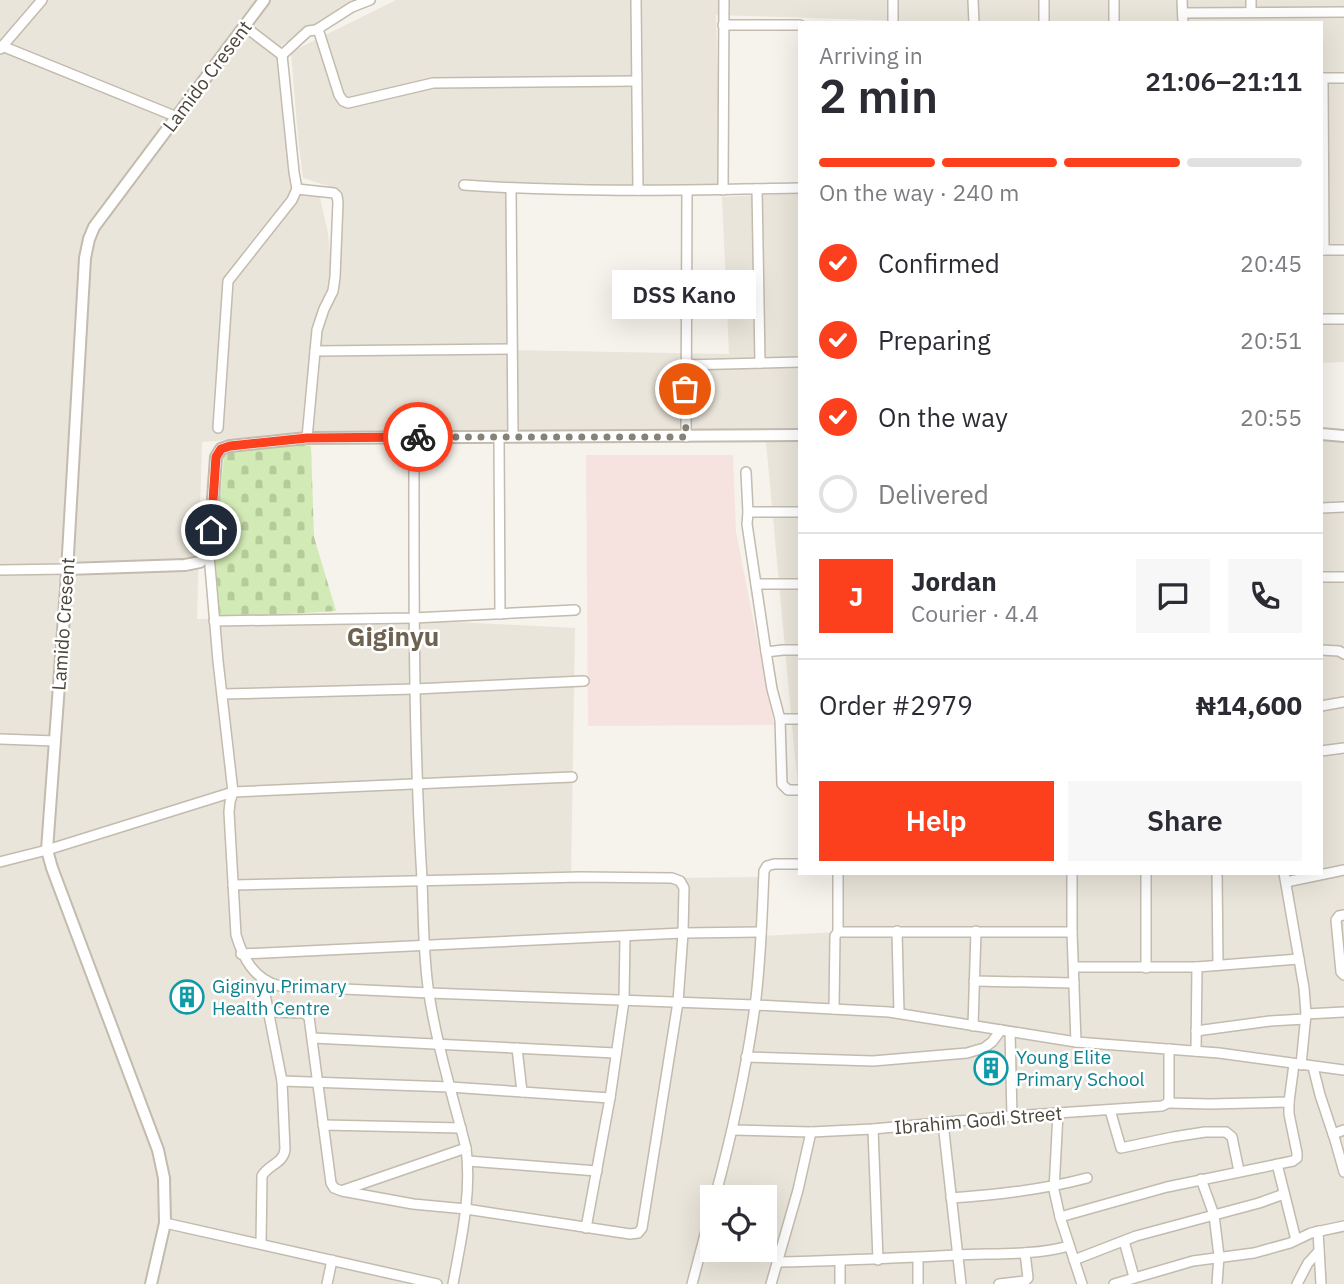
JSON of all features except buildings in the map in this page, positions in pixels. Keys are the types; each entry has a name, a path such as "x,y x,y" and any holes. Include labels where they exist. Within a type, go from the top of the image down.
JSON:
{"street":[{"path":"42,0 1,48 177,117"},
{"name":"Lamido Cresent","path":"151,1284 164,1223 164,1178 158,1150 47,849 85,258 94,227 105,211 264,0"},
{"path":"282,55 308,31 316,30 352,7 370,0"},
{"path":"636,0 638,190"},
{"path":"723,190 724,0"},
{"path":"893,0 893,21"},
{"path":"974,0 974,21"},
{"path":"1044,0 1045,21"},
{"path":"1114,0 1114,21"},
{"path":"1182,0 1182,18 1251,12 1344,12"},
{"path":"1251,0 1251,12"},
{"path":"1321,12 1322,0"},
{"path":"723,25 798,25"},
{"path":"218,428 229,281 292,200 297,189 282,55 244,26"},
{"path":"316,30 319,32 339,95 342,101 348,103 433,83 636,80"},
{"path":"1323,78 1344,78"},
{"path":"464,185 511,189 687,191 798,188"},
{"path":"297,189 334,193 337,196 335,277 317,330 307,438"},
{"path":"511,189 513,436"},
{"path":"757,189 760,363"},
{"path":"686,437 687,191"},
{"path":"1323,250 1344,250"},
{"path":"1323,319 1344,319"},
{"path":"315,351 511,349"},
{"path":"685,365 798,362"},
{"path":"1323,434 1344,436"},
{"path":"798,435 307,438 221,449 216,457 209,554 233,792 229,812 236,935 241,954 251,968 262,979 280,986 899,1013 1076,1042 1254,1057 1344,1070"},
{"path":"499,437 500,614"},
{"path":"414,438 413,618 423,945 439,1044 468,1161 466,1209 453,1284"},
{"path":"746,471 747,524 772,690 780,719 782,785 788,790 798,790"},
{"path":"1323,508 1344,507"},
{"path":"748,512 798,512"},
{"path":"0,570 186,565 200,562 209,554"},
{"path":"1323,577 1344,577"},
{"path":"756,584 798,584"},
{"path":"214,621 413,618 575,610"},
{"path":"766,652 798,650"},
{"path":"1323,650 1344,654"},
{"path":"223,694 584,681"},
{"path":"1323,706 1344,702"},
{"path":"780,719 798,719"},
{"path":"0,739 55,741"},
{"path":"1323,751 1344,748"},
{"path":"0,862 233,792 572,777"},
{"path":"718,1185 733,1130 755,1005 764,871 767,866 774,864 798,864"},
{"path":"1323,873 1344,870"},
{"path":"834,1009 838,875"},
{"path":"1072,875 1076,1042"},
{"path":"1146,875 1146,968"},
{"path":"1217,875 1218,965"},
{"path":"1060,1217 1201,1179 1297,1158 1289,1102 1305,1017 1304,988 1285,878 1307,875"},
{"path":"233,885 581,877 672,878 680,881 684,888 678,1002 642,1228 638,1233 413,1204 334,1188 331,1183 309,1017 307,1014 269,1012"},
{"path":"1344,915 1336,920 1341,972 1344,975"},
{"path":"897,931 899,1013"},
{"path":"973,1026 976,931"},
{"path":"241,954 683,933 761,932"},
{"path":"838,932 1072,932"},
{"path":"586,1228 610,1098 624,1001 625,937"},
{"path":"1074,967 1197,967 1298,959"},
{"path":"1196,1051 1197,967"},
{"path":"261,1244 262,1176 282,1158 285,1149 282,1081 262,979"},
{"path":"974,981 1074,983"},
{"path":"1196,1031 1344,1012"},
{"path":"746,1057 873,1061 967,1054 984,1048 1006,1031"},
{"path":"1006,1031 1012,1116"},
{"path":"313,1038 615,1053"},
{"path":"517,1048 522,1092"},
{"path":"1168,1103 1169,1049"},
{"path":"1313,1066 1320,1095 1342,1155 1344,1172"},
{"path":"282,1081 450,1087 610,1098"},
{"name":"Ibrahim Godi Street","path":"733,1130 811,1132 873,1129 1162,1106 1168,1103 1289,1102"},
{"path":"1110,1110 1121,1148 1205,1132 1226,1132 1232,1137 1239,1171"},
{"path":"1058,1113 1054,1186 1060,1217 1082,1284"},
{"path":"943,1123 961,1284"},
{"path":"323,1125 461,1128"},
{"path":"873,1129 878,1260"},
{"path":"1333,1133 1344,1130"},
{"path":"771,1284 798,1190 811,1132"},
{"path":"342,1191 466,1148"},
{"path":"468,1161 597,1171"},
{"path":"1277,1164 1296,1240"},
{"path":"951,1198 995,1195 1087,1178"},
{"path":"1201,1179 1214,1215 1219,1256 1217,1284"},
{"path":"1074,1260 1124,1241 1284,1194"},
{"path":"164,1223 437,1284"},
{"path":"1114,1284 1192,1261 1254,1253 1290,1243 1318,1231 1344,1226"},
{"path":"1318,1231 1321,1284"},
{"path":"1124,1241 1134,1277"},
{"path":"778,1262 1025,1253 1051,1251 1069,1246"},
{"path":"1287,1284 1298,1284 1308,1263 1319,1251"},
{"path":"999,1284 1030,1279 1025,1253"},
{"path":"692,1284 700,1254"},
{"path":"918,1258 918,1284"},
{"path":"327,1284 332,1260"},
{"path":"840,1284 841,1261"}],"shaded area":[{"path":"0,0 373,0 281,45 283,107 295,188 319,193 328,233 332,272 338,229 331,187 303,178 291,52 396,0 1344,0 1344,314 1323,315 1323,21 907,21 716,15 721,185 638,190 510,186 508,350 729,354 722,197 798,193 798,431 315,433 202,442 197,619 417,620 575,628 571,879 767,877 762,936 838,932 837,875 1323,875 1323,440 1344,442 1344,1284 0,1284"},
{"path":"1344,321 1344,362 1323,363 1323,323"},
{"path":"766,442 798,442 798,789"},
{"path":"586,455 733,455 736,532 774,725 588,726"}],"green space":[{"path":"298,444 311,446 314,537 336,611 220,618 215,554 224,456 235,450"}],"way so far":[{"path":"418,437 686,437 685,389"}],"place":[{"name":"DSS Kano","path":"685,389"},
{"name":"Giginyu Primary Health Centre","path":"187,997"},
{"name":"Young Elite Primary School","path":"991,1068"}],"district":[{"name":"Giginyu","path":"393,637"}],"route":[{"path":"211,530 216,457 221,449 307,438 418,437"}]}
